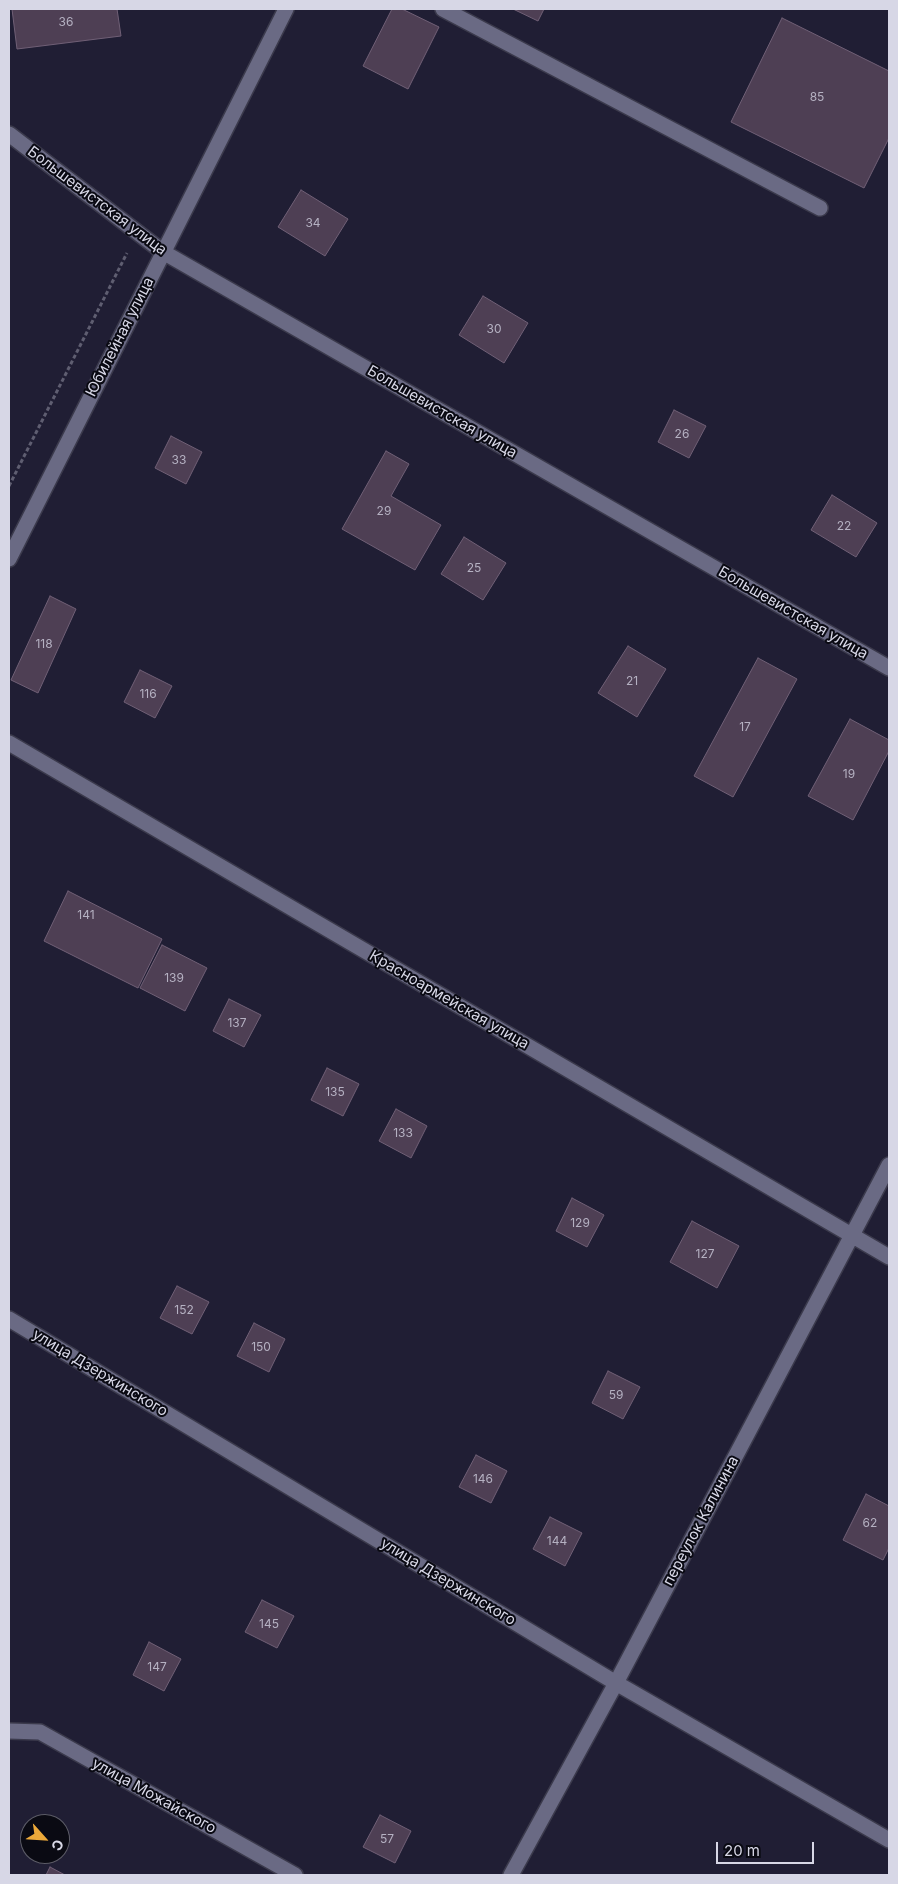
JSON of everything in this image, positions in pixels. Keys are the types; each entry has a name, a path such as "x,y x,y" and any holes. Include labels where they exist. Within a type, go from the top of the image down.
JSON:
{"street":[{"name":"Юбилейная улица","path":"9,559 286,9"},
{"path":"443,9 820,208"},
{"name":"Большевистская улица","path":"9,134 163,252 889,668"},
{"name":"Красноармейская улица","path":"9,743 889,1257"},
{"name":"переулок Калинина","path":"511,1875 616,1683 889,1165"},
{"name":"улица Дзержинского","path":"9,1318 616,1683 889,1840"},
{"name":"улица Можайского","path":"9,1730 40,1732 295,1875"}],"path":[{"path":"9,486 138,233"}],"building":[{"path":"12,9 117,9 121,36 17,49"},
{"path":"392,9 402,9 439,27 408,89 363,66"},
{"path":"513,9 544,9 538,21"},
{"path":"782,18 889,71 889,138 864,188 731,122"},
{"path":"301,190 348,219 325,256 278,227"},
{"path":"483,296 528,323 504,363 459,335"},
{"path":"674,410 706,426 689,458 658,442"},
{"path":"171,436 202,452 186,484 155,468"},
{"path":"386,451 409,464 391,496 441,525 415,570 342,529"},
{"path":"832,495 877,523 856,557 811,530"},
{"path":"464,537 506,563 483,600 441,574"},
{"path":"50,596 76,609 38,693 11,680"},
{"path":"628,646 666,669 637,717 598,693"},
{"path":"758,658 797,679 733,797 694,776"},
{"path":"140,670 172,686 155,718 124,702"},
{"path":"850,719 889,740 889,751 853,820 808,796"},
{"path":"68,891 162,939 138,988 44,941"},
{"path":"162,945 207,968 185,1011 140,988"},
{"path":"229,999 261,1015 244,1047 213,1031"},
{"path":"327,1068 359,1084 343,1116 311,1100"},
{"path":"396,1109 427,1126 411,1158 379,1141"},
{"path":"572,1198 604,1215 587,1247 556,1231"},
{"path":"692,1221 739,1246 717,1288 670,1262"},
{"path":"177,1286 209,1302 192,1334 160,1318"},
{"path":"254,1323 285,1339 269,1372 237,1356"},
{"path":"608,1371 640,1387 623,1419 592,1403"},
{"path":"476,1455 507,1471 491,1503 459,1487"},
{"path":"866,1494 889,1506 889,1548 883,1560 843,1540"},
{"path":"550,1517 582,1533 565,1566 533,1549"},
{"path":"262,1600 294,1616 277,1648 245,1632"},
{"path":"149,1642 181,1659 164,1691 133,1675"},
{"path":"380,1815 411,1831 395,1863 363,1847"},
{"path":"50,1867 65,1875 46,1875"}]}
